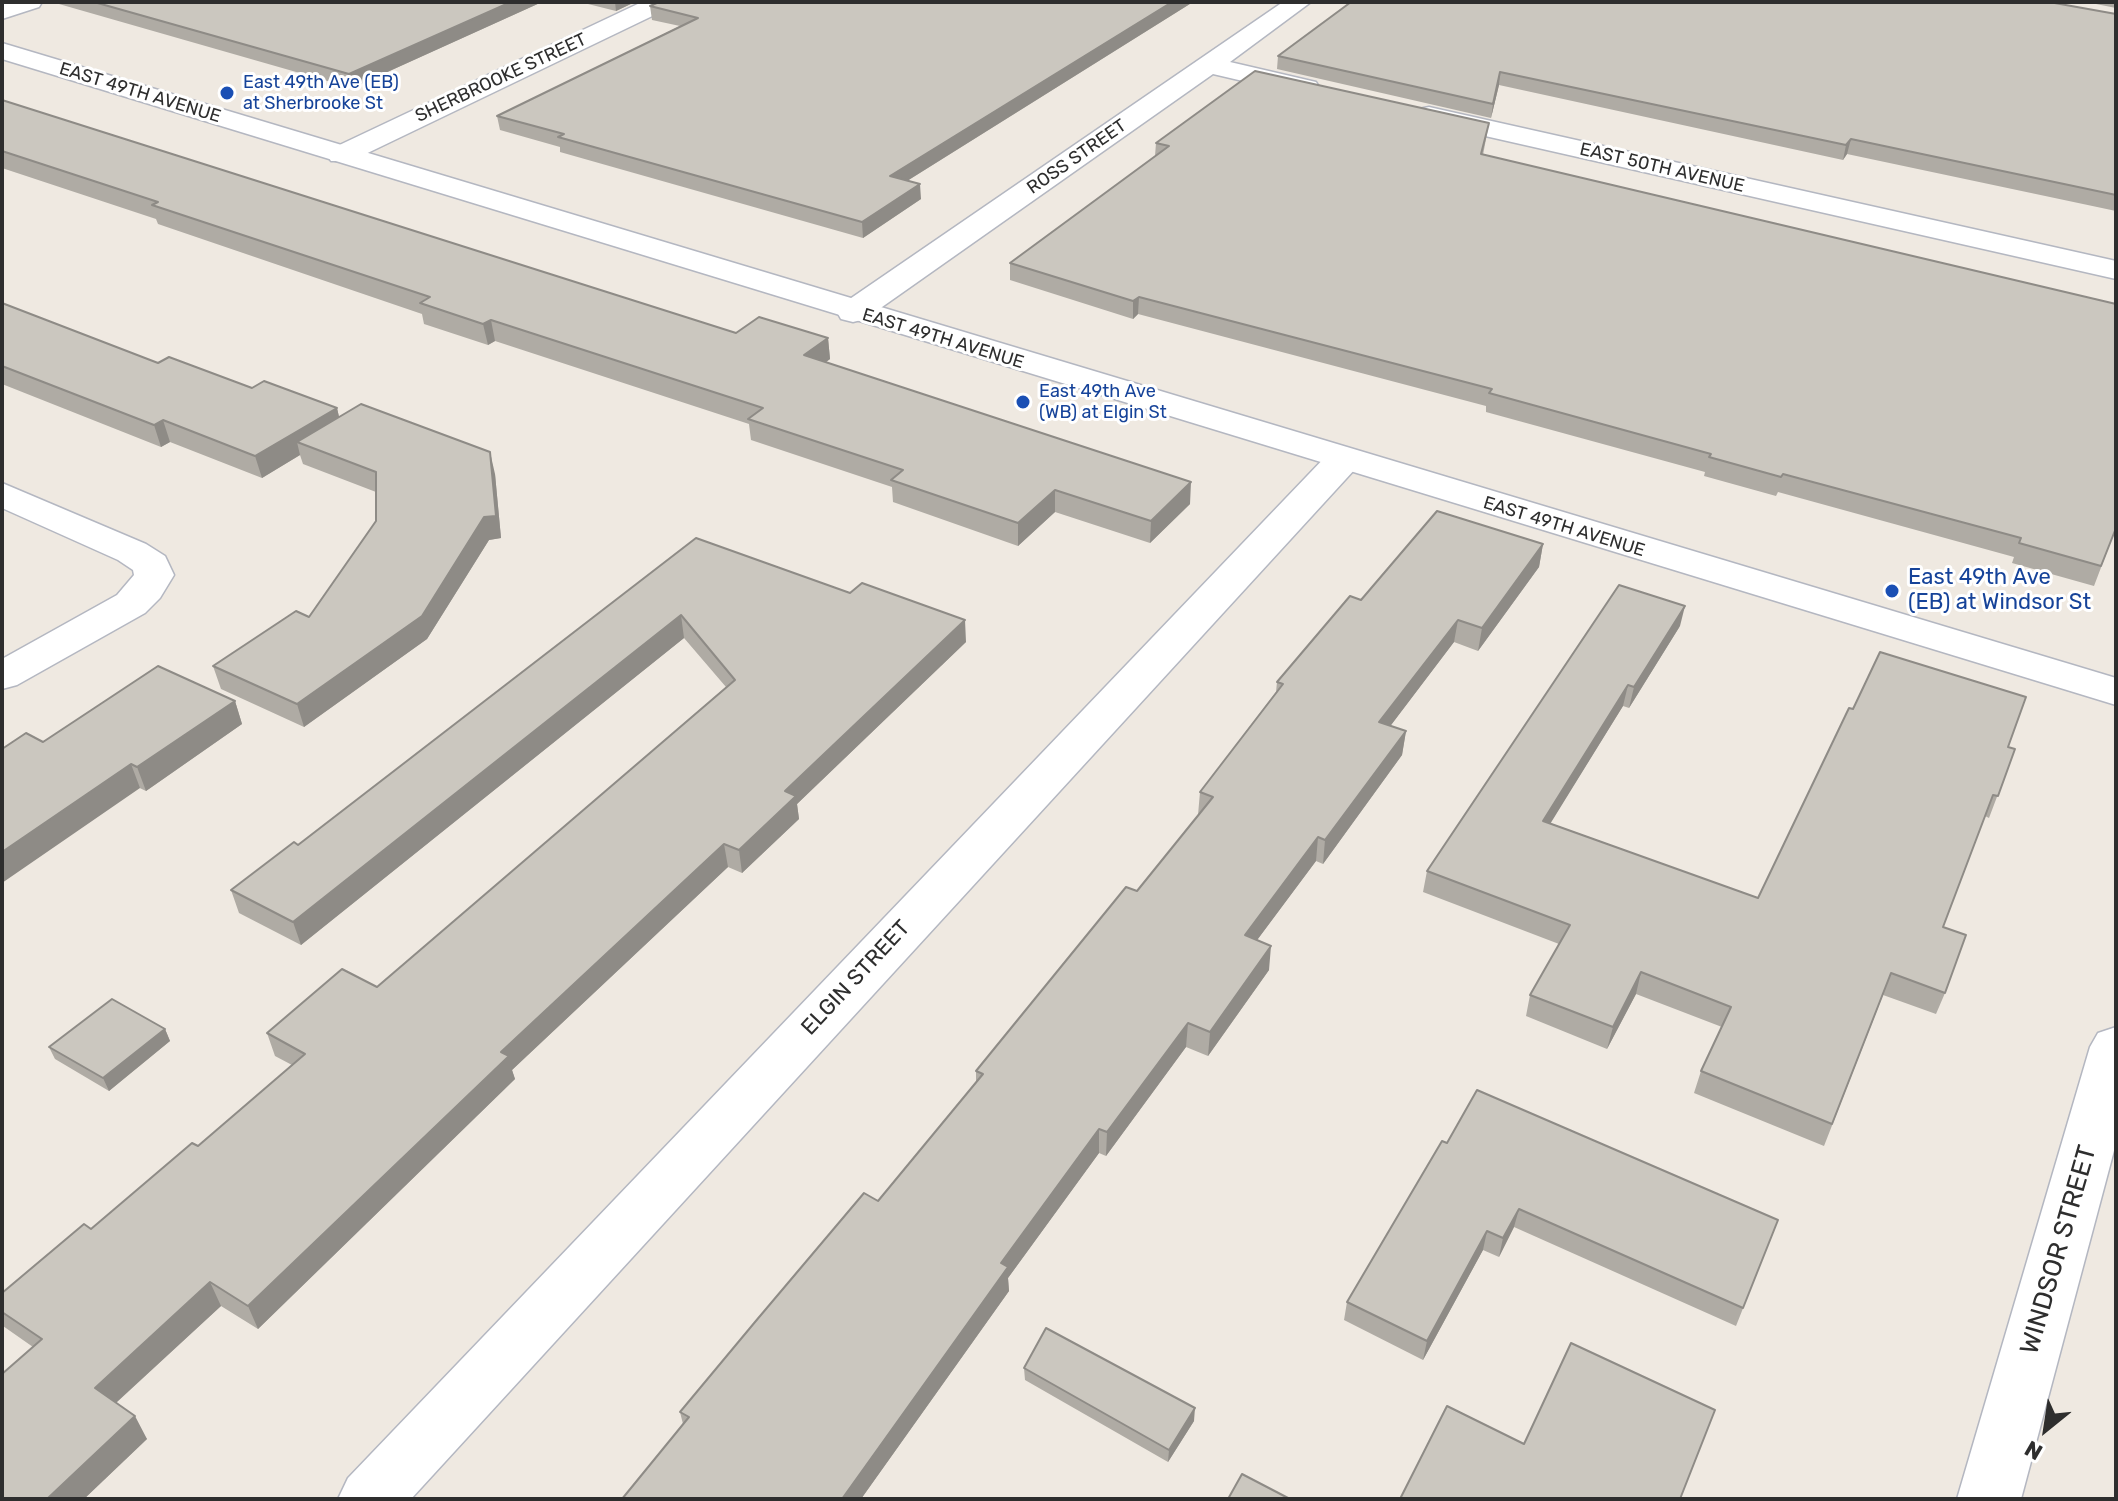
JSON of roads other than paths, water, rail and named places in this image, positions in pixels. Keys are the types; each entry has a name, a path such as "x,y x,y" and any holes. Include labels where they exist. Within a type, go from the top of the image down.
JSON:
{"street":[{"path":"2,12 30,2"},
{"name":"SHERBROOKE STREET","path":"341,155 662,2"},
{"name":"ROSS STREET","path":"853,312 1299,2"},
{"name":"EAST 49TH AVENUE","path":"2,51 853,312 2116,692"},
{"path":"1208,65 1338,95"},
{"name":"EAST 50TH AVENUE","path":"1400,109 2116,270"},
{"name":"ELGIN STREET","path":"370,1499 1343,460"},
{"path":"2,494 132,552 151,564 154,575 146,590 131,604 2,676"},
{"name":"WINDSOR STREET","path":"1989,1499 2116,1047"}],"place":[{"name":"East 49th Ave (EB) at Sherbrooke St","path":"227,93"},
{"name":"East 49th Ave (WB) at Elgin St","path":"1023,402"},
{"name":"East 49th Ave (EB) at Windsor St","path":"1892,591"}]}
